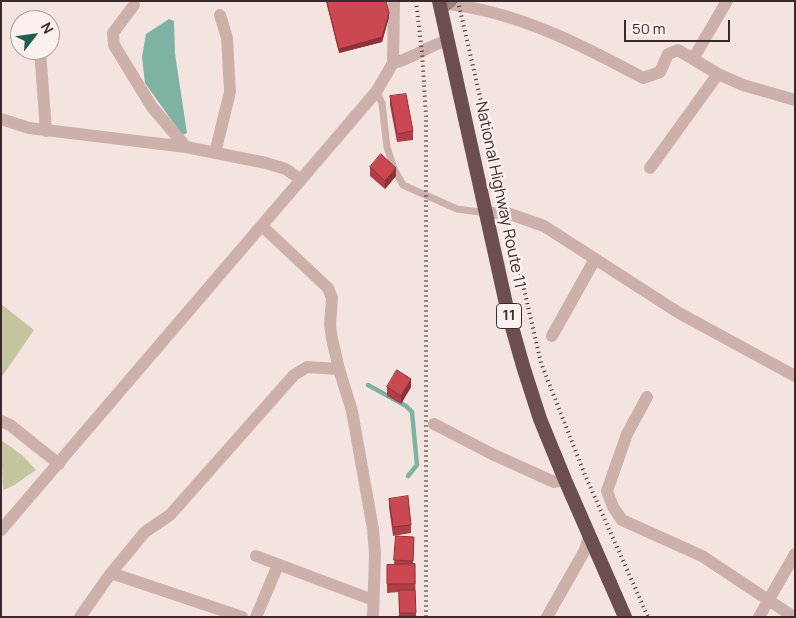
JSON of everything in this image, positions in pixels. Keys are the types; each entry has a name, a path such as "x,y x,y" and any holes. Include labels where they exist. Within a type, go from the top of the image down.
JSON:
{"highway":[{"name":"National Highway Route 11","path":"445,4 448,41 488,213 508,313 523,366 540,419 625,617"}],"street":[{"path":"1,530 376,92 393,63 394,1"},
{"path":"693,59 727,1"},
{"path":"445,4 472,8 543,29 574,41 642,78 660,72 668,54 678,50 718,74 743,85 795,100"},
{"path":"134,5 113,33 114,45 152,107 186,147"},
{"path":"215,153 230,92 227,38 220,15"},
{"path":"393,63 405,60 438,43 448,41"},
{"path":"41,60 46,131"},
{"path":"650,168 718,74"},
{"path":"1,119 46,131 186,147 286,169 301,180"},
{"path":"488,213 507,213 544,226 679,313 795,376"},
{"path":"262,226 328,288 332,298 330,325 339,369 352,411 373,529 375,554 373,617"},
{"path":"552,336 595,259"},
{"path":"80,617 111,573 145,532 170,515 294,375 307,367 339,369"},
{"path":"647,397 627,434 607,491 613,507 622,520 702,556 770,599 794,617"},
{"path":"1,421 10,425 59,464"},
{"path":"434,424 492,454 554,482 565,480"},
{"path":"547,617 585,550 589,536"},
{"path":"759,617 795,554"},
{"path":"256,556 373,600"},
{"path":"256,617 278,565"},
{"path":"111,573 242,617"}],"lane":[{"path":"376,92 382,103 387,147 394,169 403,185 457,209 488,213"}],"shaded area":[{"path":"169,19 174,21 175,54 187,133 182,135 145,83 142,57 146,34"},
{"path":"1,304 34,330 1,378"},
{"path":"1,440 22,455 36,470 13,486 3,490"}],"building":[{"path":"327,1 386,1 389,13 382,37 339,49"},
{"path":"406,94 413,131 397,134 390,96"},
{"path":"381,154 396,168 385,181 370,167"},
{"path":"397,370 411,379 401,396 387,387"},
{"path":"408,496 411,525 393,527 389,499"},
{"path":"396,536 414,537 413,561 394,560"},
{"path":"415,564 415,584 387,584 387,565"},
{"path":"399,590 415,590 416,613 400,613"},
{"path":"416,616 416,617 399,617"}],"waterway":[{"path":"368,385 406,406 412,412 417,465 408,476"}],"railway":[{"path":"416,1 422,52 426,116 426,617"},
{"path":"458,1 541,363 585,475 648,617"}]}
